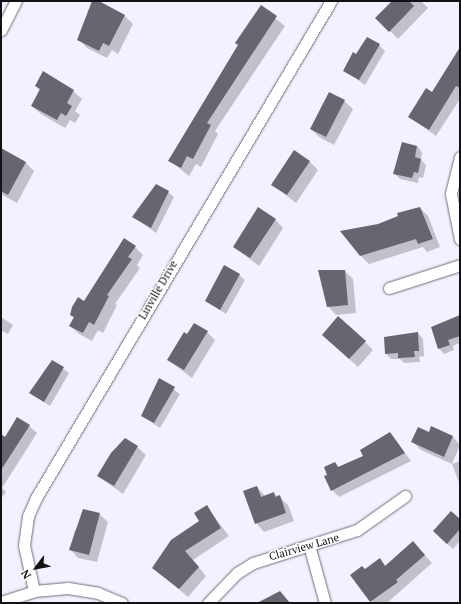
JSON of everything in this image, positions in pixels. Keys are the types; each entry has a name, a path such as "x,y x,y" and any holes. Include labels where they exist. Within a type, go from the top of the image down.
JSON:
{"street":[{"path":"1,30 16,1"},
{"name":"Linville Drive","path":"34,591 24,546 28,516 36,498 331,1"},
{"path":"460,157 451,194 460,239"},
{"path":"389,288 460,265"},
{"name":"Clairview Lane","path":"208,603 237,573 252,563 357,530 404,496"},
{"path":"309,545 325,603"},
{"path":"1,602 34,591 68,588 98,593 122,603"}],"building":[{"path":"92,1 99,1 125,15 109,46 103,43 99,51 77,40"},
{"path":"392,1 409,1 414,6 389,32 375,18"},
{"path":"261,5 277,16 207,123 211,125 193,159 187,156 181,168 168,161 238,45 235,43"},
{"path":"367,37 380,44 359,80 343,71 353,52 356,54"},
{"path":"460,47 460,88 456,86 429,130 408,117 426,88 432,92"},
{"path":"43,71 74,90 67,103 72,106 66,116 61,113 57,120 31,106 40,89 35,86"},
{"path":"329,92 345,100 326,137 310,129"},
{"path":"402,142 417,146 415,157 421,159 418,173 414,172 412,178 393,174"},
{"path":"1,148 26,162 8,195 1,191"},
{"path":"294,150 310,161 287,195 271,185"},
{"path":"156,184 169,191 151,228 132,217"},
{"path":"258,207 276,219 250,258 233,247"},
{"path":"420,207 433,239 418,244 416,239 360,256 340,231 378,224 398,216 397,213"},
{"path":"124,238 136,246 128,257 132,259 107,295 109,296 94,325 89,322 83,333 69,326 74,317 70,315 72,307 78,297 84,301"},
{"path":"224,265 240,274 220,310 205,301"},
{"path":"318,270 345,270 348,305 327,307"},
{"path":"460,315 460,336 448,340 450,345 438,349 431,327"},
{"path":"338,316 366,341 349,359 322,335"},
{"path":"194,323 208,331 184,370 167,360 184,332 187,334"},
{"path":"418,332 419,351 414,351 415,357 398,358 398,353 385,354 384,337"},
{"path":"52,360 64,367 44,402 29,393"},
{"path":"159,378 175,387 154,423 141,416"},
{"path":"17,417 30,425 1,470 1,434 5,437"},
{"path":"431,426 453,436 444,457 411,442 418,427 429,432"},
{"path":"390,432 405,453 331,491 324,476 327,475 324,467 335,462 338,467 363,456 360,450"},
{"path":"125,438 138,446 114,486 97,476 111,453"},
{"path":"257,486 261,497 274,492 275,497 280,495 286,513 255,524 243,491"},
{"path":"207,505 221,528 185,551 199,567 179,589 152,568 171,540 199,521 194,513"},
{"path":"83,509 100,513 89,555 69,550"},
{"path":"451,511 460,519 460,529 447,544 433,531"},
{"path":"413,541 425,555 396,580 398,582 370,602 350,575 362,566 365,569 380,558 385,566"},
{"path":"280,591 290,603 257,603"}]}
